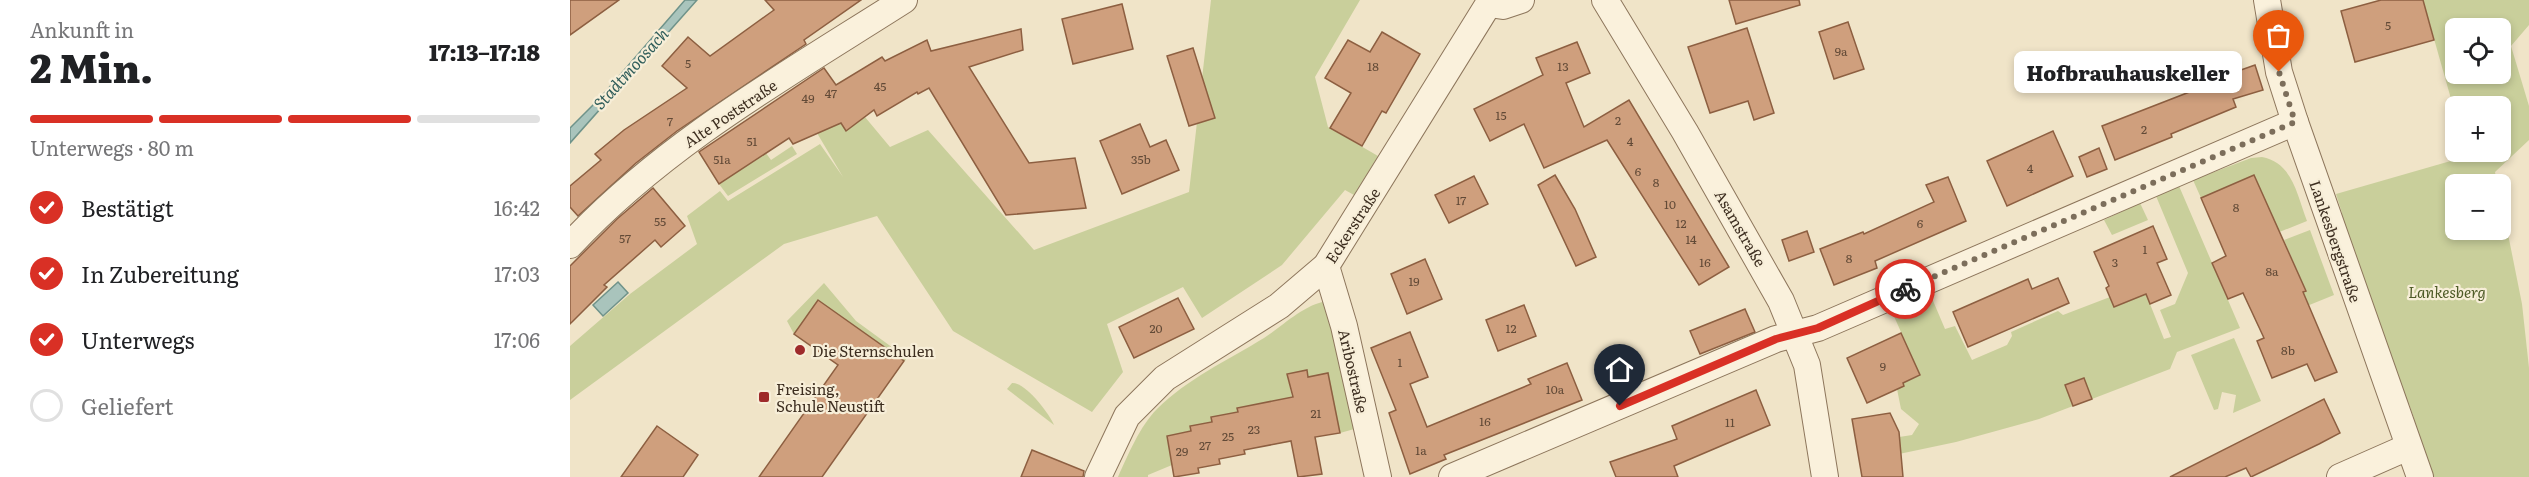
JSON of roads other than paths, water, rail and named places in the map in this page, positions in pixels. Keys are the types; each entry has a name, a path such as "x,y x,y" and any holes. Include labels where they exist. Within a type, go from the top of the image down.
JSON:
{"street":[{"name":"Alte Poststraße","path":"570,245 611,205 677,149 746,101 904,0"},
{"name":"Eckerstraße","path":"1098,477 1127,416 1165,378 1279,306 1326,266 1490,2 1503,6 1521,0"},
{"name":"Asamstraße","path":"1605,0 1764,268 1796,333 1807,365 1825,477"},
{"name":"Lankesbergstraße","path":"2267,0 2279,72 2295,122 2420,477"},
{"path":"1452,477 1776,339 1818,328 2295,122"},
{"name":"Aribostraße","path":"1326,266 1344,326 1378,477"},
{"path":"2340,477 2409,447"}],"water":[{"name":"Stadtmoosach","path":"685,0 697,0 570,143 570,128 600,98"},
{"path":"618,282 628,293 603,316 593,305"}],"place":[{"name":"Hofbrauhauskeller","path":"2279,72"},
{"name":"Die Sternschulen","path":"800,350"},
{"name":"Freising, Schule Neustift","path":"764,397"}],"park label":[{"name":"Lankesberg","path":"2447,291"}]}
